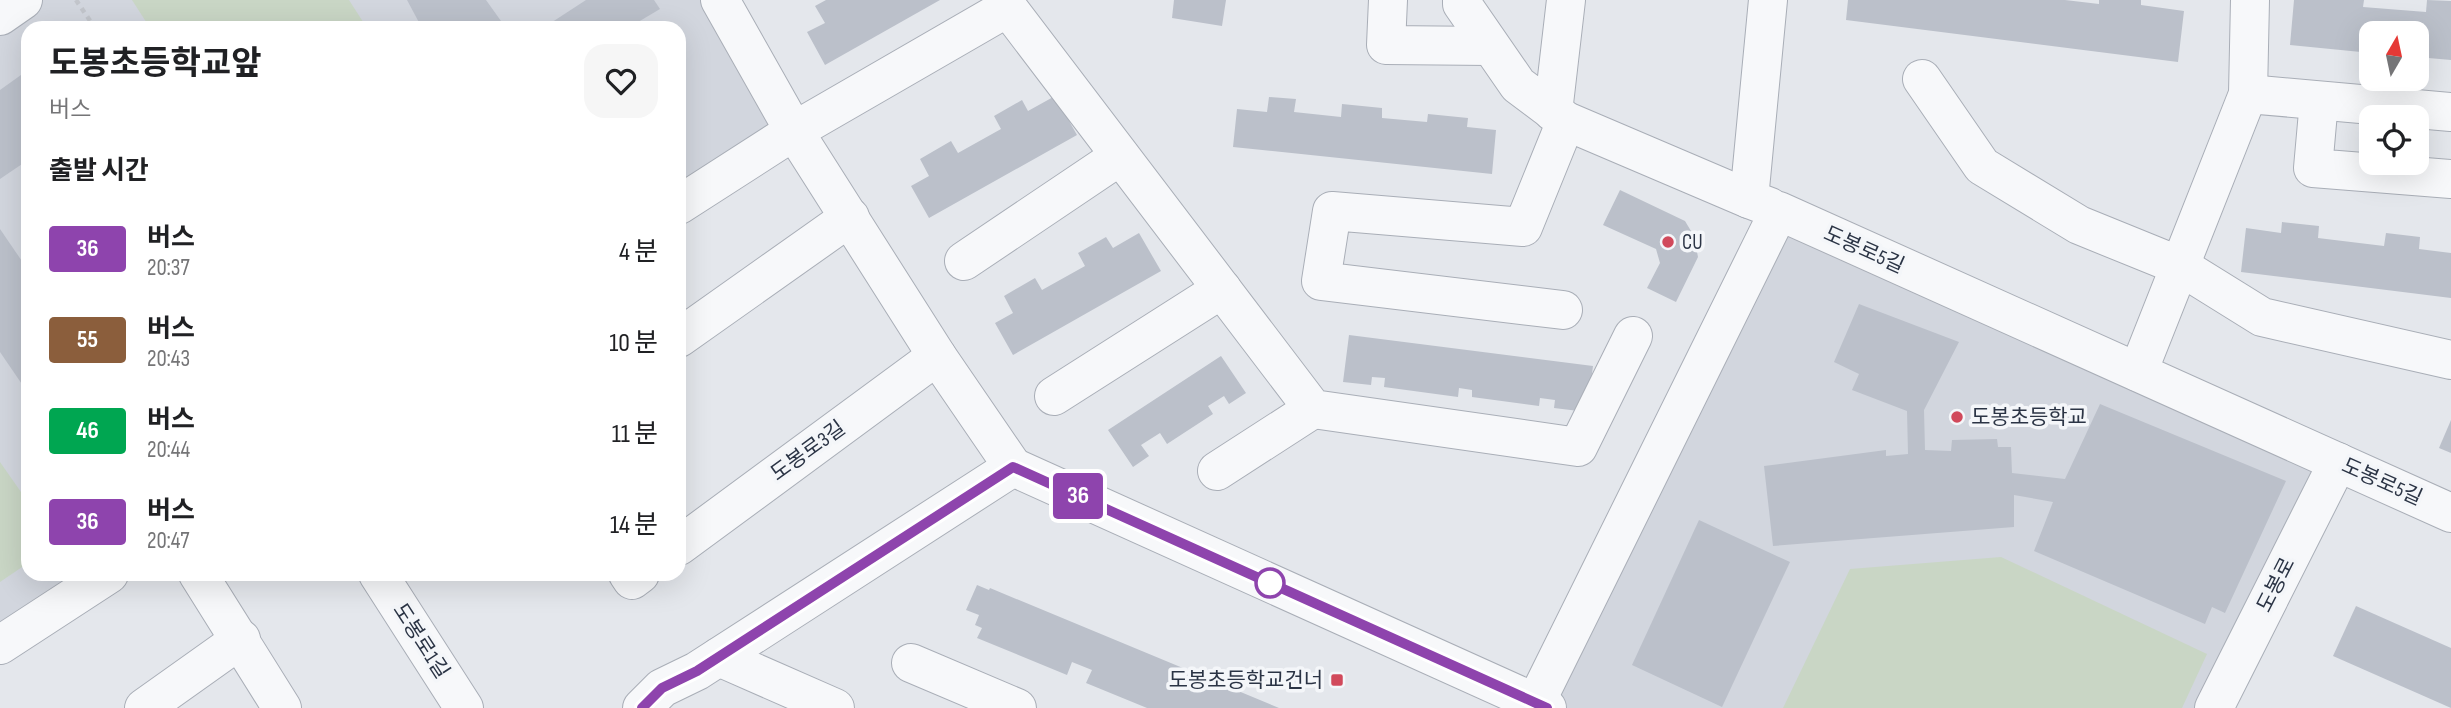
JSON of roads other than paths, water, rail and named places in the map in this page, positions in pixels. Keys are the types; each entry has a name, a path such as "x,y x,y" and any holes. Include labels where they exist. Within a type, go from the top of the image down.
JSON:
{"street":[{"path":"0,16 23,0"},
{"path":"720,0 794,131 937,356 1013,467 1538,706 1764,205 1768,0"},
{"path":"1388,0 1386,45 1490,46"},
{"name":"도봉로5길","path":"1462,0 1462,5 1518,85 1560,117 1764,205 2451,513"},
{"path":"1563,310 1321,281 1332,211 1523,227 1560,117 1566,0"},
{"path":"2138,372 2248,94 2250,0"},
{"path":"686,200 794,131 1005,4 1313,409"},
{"path":"1922,79 1982,166 2079,225 2180,266 2262,317 2451,360"},
{"path":"2248,94 2451,113"},
{"path":"2319,101 2313,168 2451,179"},
{"path":"964,261 1120,156"},
{"path":"686,333 850,217"},
{"path":"1054,396 1222,289"},
{"path":"1217,471 1313,409 1578,447 1633,336"},
{"name":"도봉로3길","path":"686,541 937,356"},
{"name":"도봉로","path":"2214,708 2338,462"},
{"path":"642,708 662,688 697,671 1013,467"},
{"path":"0,645 98,581"},
{"path":"203,581 282,708"},
{"name":"도봉로1길","path":"382,581 464,708"},
{"path":"144,708 241,639"},
{"path":"719,657 835,708"},
{"path":"911,663 1017,708"}],"place":[{"name":"CU","path":"1668,242"},
{"name":"도봉초등학교","path":"1957,417"},
{"name":"도봉초등학교건너","path":"1337,680"}]}
